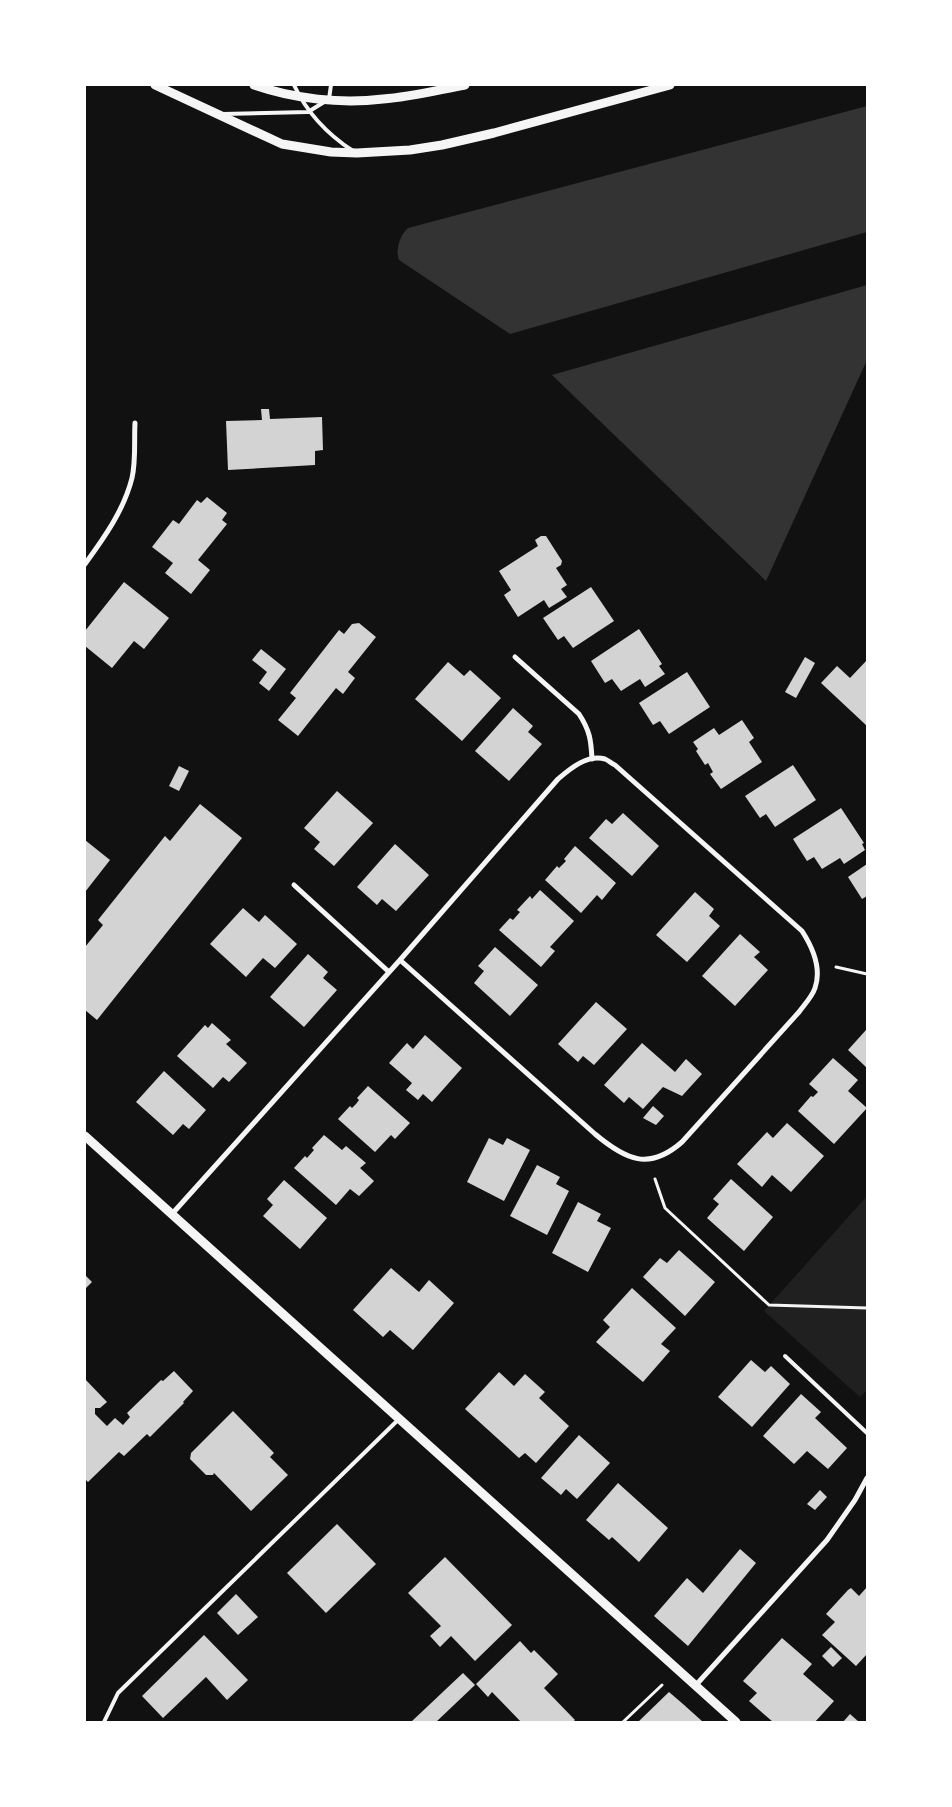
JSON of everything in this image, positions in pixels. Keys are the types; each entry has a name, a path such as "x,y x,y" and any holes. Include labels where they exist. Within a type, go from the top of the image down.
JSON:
{"street":[{"path":"155,85 282,144 331,152 357,153 410,150 442,145 494,133 670,85"},
{"path":"254,85 299,96 357,101 383,99 466,85"},
{"path":"85,564 104,538 126,498 132,477 135,423"},
{"path":"514,657 579,714 587,726 590,735 592,759"},
{"path":"172,1214 400,960 558,779 581,763 592,759 605,759 627,774 802,931 817,962 818,976 815,990 799,1012 682,1142 666,1154 648,1160 625,1156 612,1148 400,960"},
{"path":"294,885 388,972"},
{"path":"85,1136 736,1722"},
{"path":"696,1685 827,1540 855,1500 867,1478"}],"lane":[{"path":"294,85 308,112 339,142 357,153"},
{"path":"218,114 308,112 329,99 331,85"},
{"path":"785,1356 867,1433"},
{"path":"104,1722 118,1693 399,1418"}],"path":[{"path":"817,962 867,974"},
{"path":"648,1160 665,1208 769,1305 867,1308"},
{"path":"623,1722 678,1670"}],"shaded area":[{"path":"867,106 867,232 510,334 399,260 399,243 408,228"},
{"path":"867,285 867,360 766,581 552,375"},
{"path":"867,1196 867,1390 860,1397 764,1311"}],"building":[{"path":"261,409 269,409 270,419 322,417 323,450 315,451 315,465 228,470 226,421 262,420"},
{"path":"207,497 227,513 222,520 227,524 198,560 210,570 191,594 165,573 173,563 152,547 173,520 179,524 197,500 201,503"},
{"path":"541,536 546,536 562,561 561,565 556,568 567,585 561,589 567,597 549,608 544,600 518,617 504,595 511,590 499,571 538,546 535,540"},
{"path":"124,582 169,618 144,649 134,641 112,668 85,646 85,631"},
{"path":"591,587 614,621 573,648 564,636 558,640 543,618"},
{"path":"359,623 376,637 348,672 355,678 343,694 336,688 298,736 278,720 296,698 290,693 339,630 344,634 352,624"},
{"path":"639,629 662,664 659,666 665,674 645,687 640,679 621,691 612,679 605,683 591,661"},
{"path":"261,649 286,669 269,691 259,683 267,672 252,660"},
{"path":"805,657 815,663 796,698 785,692"},
{"path":"867,660 867,726 821,683 837,666 850,678"},
{"path":"448,662 464,676 470,670 501,698 462,741 415,699"},
{"path":"687,672 710,707 669,734 660,721 653,725 639,703"},
{"path":"513,708 533,726 528,732 542,744 509,781 475,751"},
{"path":"742,720 754,738 749,742 762,762 721,789 710,774 713,772 708,763 705,765 696,751 698,749 693,742 714,728 719,735"},
{"path":"793,765 816,800 775,827 766,814 760,818 745,796"},
{"path":"179,766 189,771 179,791 169,786"},
{"path":"337,791 373,823 334,866 314,849 320,842 304,828"},
{"path":"200,804 242,838 97,1020 85,1010 85,947 103,925 98,920 165,836 170,841"},
{"path":"841,808 864,843 862,844 865,850 844,864 840,858 822,869 814,857 807,861 793,839"},
{"path":"623,813 659,846 632,876 589,838 606,819 612,824"},
{"path":"85,840 110,860 85,892"},
{"path":"395,844 429,875 396,911 382,899 377,905 357,887"},
{"path":"575,846 616,883 602,900 597,895 581,913 545,880 557,866 559,868 566,861 564,859"},
{"path":"867,864 867,896 862,899 848,877"},
{"path":"540,890 574,921 550,947 555,951 541,967 499,930 510,918 513,920 520,912 517,910 530,896 532,899"},
{"path":"695,892 714,909 709,916 720,926 687,962 656,935"},
{"path":"243,908 259,922 265,915 297,944 275,968 263,958 246,977 210,944"},
{"path":"740,934 760,952 754,957 768,970 735,1006 702,976"},
{"path":"495,947 538,985 510,1016 474,983 484,971 478,966"},
{"path":"308,954 328,972 323,978 337,990 304,1027 270,997"},
{"path":"596,1002 627,1029 594,1065 583,1056 578,1062 558,1044"},
{"path":"212,1023 231,1040 226,1044 247,1063 229,1082 223,1077 213,1088 177,1056 205,1025 208,1028"},
{"path":"867,1031 867,1068 848,1050"},
{"path":"425,1035 462,1068 432,1102 423,1094 418,1100 406,1090 412,1083 389,1063 407,1043 413,1049"},
{"path":"642,1043 675,1072 686,1059 702,1074 682,1096 663,1087 643,1109 629,1097 624,1103 604,1085"},
{"path":"833,1058 858,1080 848,1091 867,1108 834,1144 798,1111 811,1096 813,1097 818,1092 809,1084"},
{"path":"164,1071 206,1110 189,1129 183,1124 173,1135 136,1102"},
{"path":"368,1086 410,1123 395,1139 391,1135 375,1152 338,1119 350,1106 352,1108 356,1104 359,1100 357,1098"},
{"path":"653,1106 664,1116 656,1125 643,1118"},
{"path":"787,1123 824,1156 791,1192 772,1175 762,1187 737,1164 767,1132 773,1138"},
{"path":"324,1135 342,1150 346,1146 366,1163 360,1168 374,1181 359,1196 350,1189 336,1205 294,1168 305,1156 307,1158 314,1150 312,1148"},
{"path":"489,1138 503,1145 507,1138 530,1150 504,1201 467,1182"},
{"path":"537,1165 560,1177 556,1184 569,1191 547,1235 510,1216"},
{"path":"731,1179 773,1217 744,1251 707,1218 719,1204 713,1199"},
{"path":"284,1180 327,1218 300,1249 263,1216 273,1205 267,1199"},
{"path":"578,1202 601,1214 597,1221 611,1228 588,1272 552,1253"},
{"path":"679,1250 715,1282 685,1316 643,1277 660,1258 667,1263"},
{"path":"391,1268 419,1292 429,1280 454,1303 413,1350 390,1330 383,1337 353,1310"},
{"path":"85,1275 92,1282 85,1289"},
{"path":"632,1288 676,1328 661,1344 670,1351 643,1382 596,1342 610,1327 603,1320"},
{"path":"751,1360 765,1372 771,1366 790,1384 752,1427 718,1397"},
{"path":"174,1371 193,1391 184,1403 150,1437 147,1434 124,1456 119,1452 88,1482 85,1479 85,1379 107,1402 100,1408 95,1408 95,1414 107,1426 115,1418 123,1425 130,1417 127,1413 161,1380 163,1381"},
{"path":"499,1372 514,1386 525,1374 545,1392 539,1398 569,1426 536,1463 525,1453 519,1458 465,1409"},
{"path":"801,1394 821,1412 815,1418 847,1448 828,1469 807,1451 794,1464 763,1436"},
{"path":"233,1411 274,1453 270,1457 288,1475 251,1511 214,1473 213,1475 206,1475 190,1459 191,1453"},
{"path":"579,1435 610,1463 577,1499 566,1489 561,1495 541,1478"},
{"path":"618,1483 668,1528 639,1562 612,1537 609,1540 586,1520"},
{"path":"820,1490 827,1497 815,1510 807,1504"},
{"path":"337,1524 376,1564 326,1613 287,1573"},
{"path":"740,1549 756,1563 688,1646 654,1616 687,1578 703,1593"},
{"path":"445,1557 512,1625 475,1661 451,1636 440,1647 430,1636 441,1626 408,1593"},
{"path":"867,1587 867,1654 856,1666 822,1635 835,1622 826,1614 848,1590 851,1588 859,1596"},
{"path":"236,1594 258,1617 238,1635 217,1613"},
{"path":"204,1635 248,1680 227,1700 206,1677 163,1718 142,1696"},
{"path":"782,1638 812,1664 803,1674 834,1701 815,1722 773,1722 749,1701 757,1693 743,1681"},
{"path":"520,1641 531,1653 534,1650 558,1674 544,1688 575,1720 573,1722 521,1722 492,1692 488,1697 476,1684"},
{"path":"831,1647 842,1658 833,1667 822,1656"},
{"path":"463,1673 475,1685 436,1722 411,1722"},
{"path":"669,1692 683,1704 703,1722 638,1722"},
{"path":"850,1714 859,1722 843,1722"}]}
